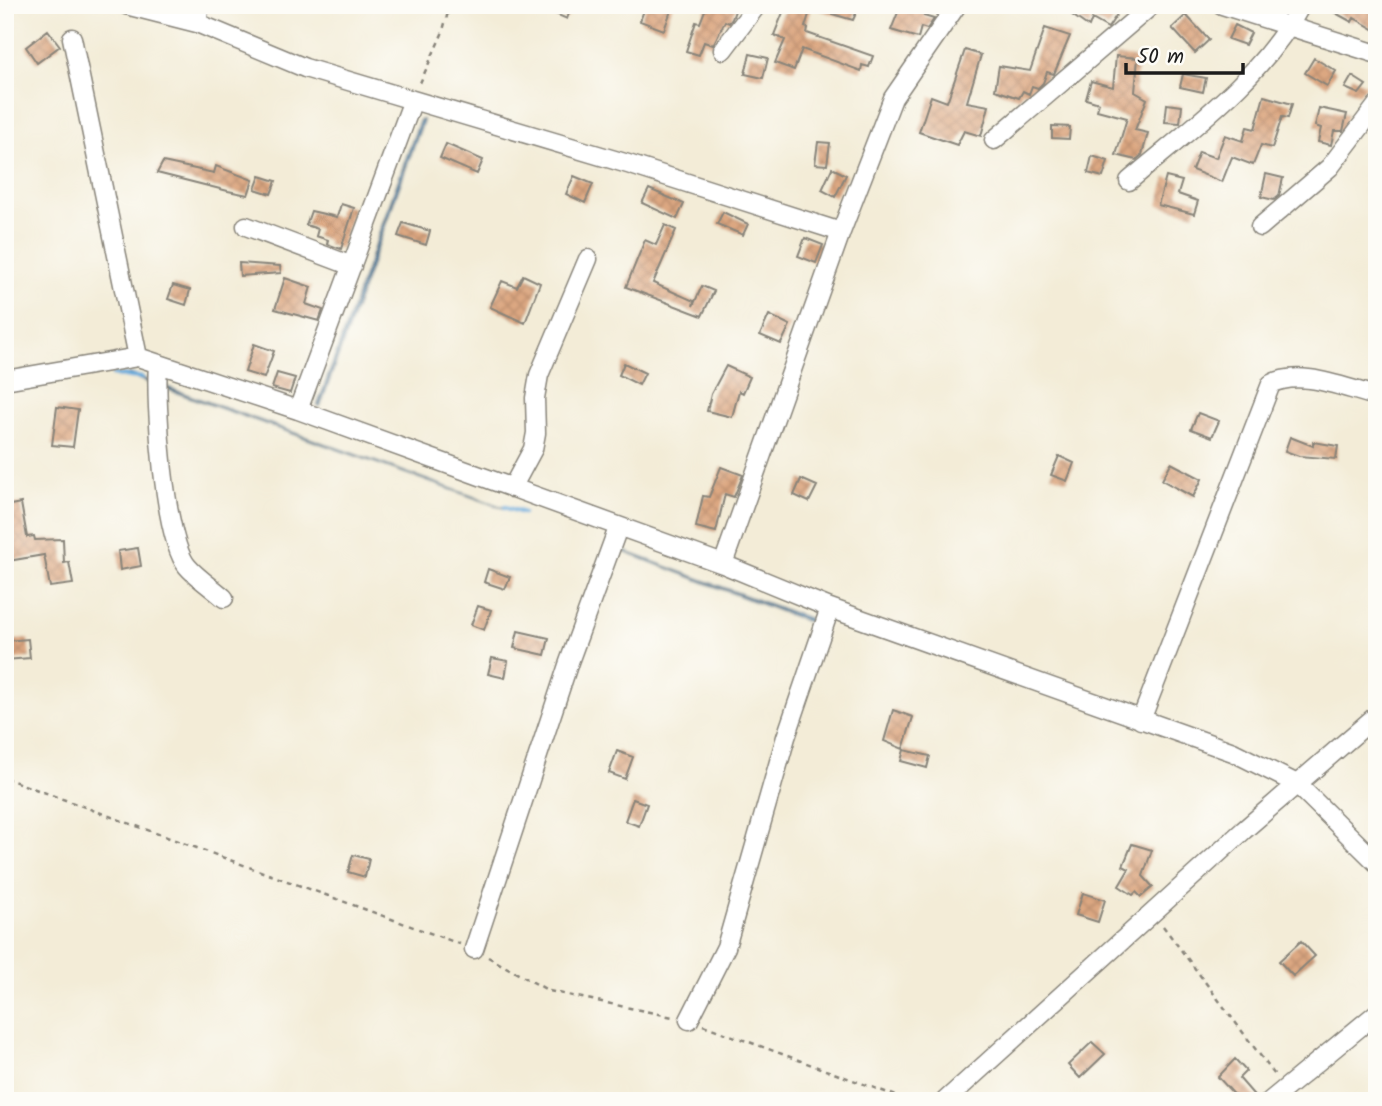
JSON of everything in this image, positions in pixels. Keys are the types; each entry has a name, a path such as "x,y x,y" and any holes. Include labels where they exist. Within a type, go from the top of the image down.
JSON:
{"street":[{"path":"126,5 199,14 305,68 841,232"},
{"path":"723,50 757,5"},
{"path":"723,564 841,232 893,99 957,5"},
{"path":"994,140 1152,5"},
{"path":"1222,5 1377,54"},
{"path":"1129,181 1232,94 1290,26 1301,5"},
{"path":"72,38 138,357"},
{"path":"298,410 413,100"},
{"path":"1260,227 1330,167 1377,105"},
{"path":"246,226 352,267"},
{"path":"512,488 533,449 539,375 588,259"},
{"path":"5,380 138,357 298,410 723,564 830,608 1233,752 1297,784 1377,863"},
{"path":"158,364 158,422 177,543 187,566 225,598"},
{"path":"1141,720 1271,384 1282,378 1298,377 1377,396"},
{"path":"474,949 569,662 618,528"},
{"path":"689,1020 726,947 786,737 830,608"},
{"path":"945,1101 1377,715"},
{"path":"1270,1101 1290,1095 1377,1013"}],"path":[{"path":"413,100 442,34 450,5"},
{"path":"5,778 474,949 549,991 689,1020 910,1101"},
{"path":"1154,915 1290,1095"}],"water":[{"path":"420,120 423,120 320,406 318,405"},
{"path":"129,374 510,510 130,376"},
{"path":"620,550 818,622 817,625"}],"building":[{"path":"535,5 572,5 567,19"},
{"path":"646,5 673,5 664,30 640,21"},
{"path":"707,5 737,5 732,19 729,23 725,21 713,45 704,42 699,55 686,51 696,22 700,23"},
{"path":"786,5 812,5 805,27 808,28 807,33 873,56 869,67 862,65 861,71 802,49 794,70 775,63 785,40 774,35"},
{"path":"816,5 850,5 858,9 853,20 815,9"},
{"path":"901,5 926,11 924,16 934,19 927,29 921,27 918,38 891,30"},
{"path":"1058,5 1123,5 1108,28 1092,19 1089,27"},
{"path":"1321,5 1377,5 1377,31 1354,18 1352,22"},
{"path":"1186,15 1209,40 1195,53 1172,28"},
{"path":"1235,25 1251,33 1245,45 1228,39"},
{"path":"1045,28 1070,36 1054,74 1047,72 1038,88 1032,86 1029,94 1023,91 1019,98 995,90 999,66 1030,71"},
{"path":"48,30 60,46 37,63 26,47"},
{"path":"965,50 981,55 967,102 989,106 981,136 964,131 957,145 919,132 931,96 947,102"},
{"path":"750,54 768,58 763,78 745,74"},
{"path":"1116,56 1138,58 1135,92 1147,99 1135,130 1148,133 1142,155 1136,160 1116,155 1127,118 1097,110 1099,103 1086,99 1091,81 1113,87"},
{"path":"1314,58 1336,71 1327,86 1305,73"},
{"path":"1183,74 1206,78 1203,92 1180,87"},
{"path":"1352,76 1366,85 1359,94 1345,88"},
{"path":"1264,96 1292,104 1288,118 1282,117 1272,148 1261,145 1253,165 1232,157 1222,182 1192,170 1199,152 1216,158 1225,135 1243,141 1247,127 1255,129"},
{"path":"1167,104 1182,106 1180,123 1165,122"},
{"path":"1319,108 1347,114 1343,131 1334,131 1331,145 1318,142 1321,128 1315,126"},
{"path":"1052,126 1070,127 1069,139 1052,138"},
{"path":"818,142 830,143 827,165 815,164"},
{"path":"446,144 483,160 477,174 440,158"},
{"path":"1092,156 1108,161 1103,177 1088,173"},
{"path":"163,162 214,173 216,166 253,180 248,195 228,191 157,173"},
{"path":"832,168 846,175 835,197 822,190"},
{"path":"1266,174 1283,178 1279,196 1274,200 1261,197"},
{"path":"260,176 276,181 271,194 255,189"},
{"path":"574,176 593,184 585,203 566,194"},
{"path":"1166,177 1182,181 1178,194 1198,201 1194,214 1158,205"},
{"path":"649,189 684,204 677,219 642,203"},
{"path":"341,204 354,208 341,249 327,244 328,240 316,236 318,229 306,225 311,211 337,217"},
{"path":"723,212 748,224 743,235 717,224"},
{"path":"403,223 430,231 426,245 398,236"},
{"path":"665,225 676,230 653,283 694,301 693,306 702,286 714,291 702,316 626,287 645,240 656,245"},
{"path":"805,238 823,245 816,263 798,256"},
{"path":"239,263 280,266 281,273 240,276"},
{"path":"523,275 540,283 525,323 490,307 502,281 517,287"},
{"path":"285,278 311,287 306,304 323,310 319,321 275,309"},
{"path":"173,285 190,290 186,305 168,299"},
{"path":"769,315 790,325 781,344 760,335"},
{"path":"254,344 274,351 264,378 245,372"},
{"path":"624,363 645,373 639,385 619,375"},
{"path":"726,366 750,377 743,393 739,391 732,417 707,411 711,394"},
{"path":"277,373 295,378 290,393 272,388"},
{"path":"57,407 78,410 73,447 52,445"},
{"path":"1198,413 1219,421 1212,437 1191,429"},
{"path":"1290,437 1313,446 1313,442 1338,446 1336,459 1299,456 1285,451"},
{"path":"1059,456 1074,463 1067,481 1051,475"},
{"path":"1171,463 1202,479 1193,497 1162,480"},
{"path":"721,467 743,475 734,497 725,494 716,532 696,527 703,496 709,497"},
{"path":"801,479 817,486 809,502 794,495"},
{"path":"21,503 27,537 34,536 35,540 63,539 64,563 69,562 73,584 50,587 44,555 8,561 5,506"},
{"path":"138,548 141,566 120,570 118,551"},
{"path":"488,569 510,577 505,589 484,582"},
{"path":"478,606 491,610 484,630 471,625"},
{"path":"518,631 549,638 545,655 514,648"},
{"path":"28,639 30,658 5,660 5,641"},
{"path":"492,658 508,661 505,678 488,674"},
{"path":"893,710 913,717 903,749 884,741"},
{"path":"904,750 930,756 927,768 901,761"},
{"path":"617,751 633,757 625,779 609,773"},
{"path":"633,799 647,804 639,826 625,821"},
{"path":"1132,844 1152,850 1143,876 1153,887 1141,897 1136,892 1133,895 1119,886 1129,869 1123,866"},
{"path":"353,855 369,859 365,877 348,872"},
{"path":"1083,893 1105,900 1098,922 1076,915"},
{"path":"1301,941 1315,956 1293,976 1279,961"},
{"path":"1092,1042 1105,1054 1080,1078 1068,1065"},
{"path":"1235,1059 1246,1071 1239,1078 1259,1101 1240,1101 1218,1077"}],"waterway":[{"path":"113,375 142,378"},
{"path":"505,507 523,513"}]}
